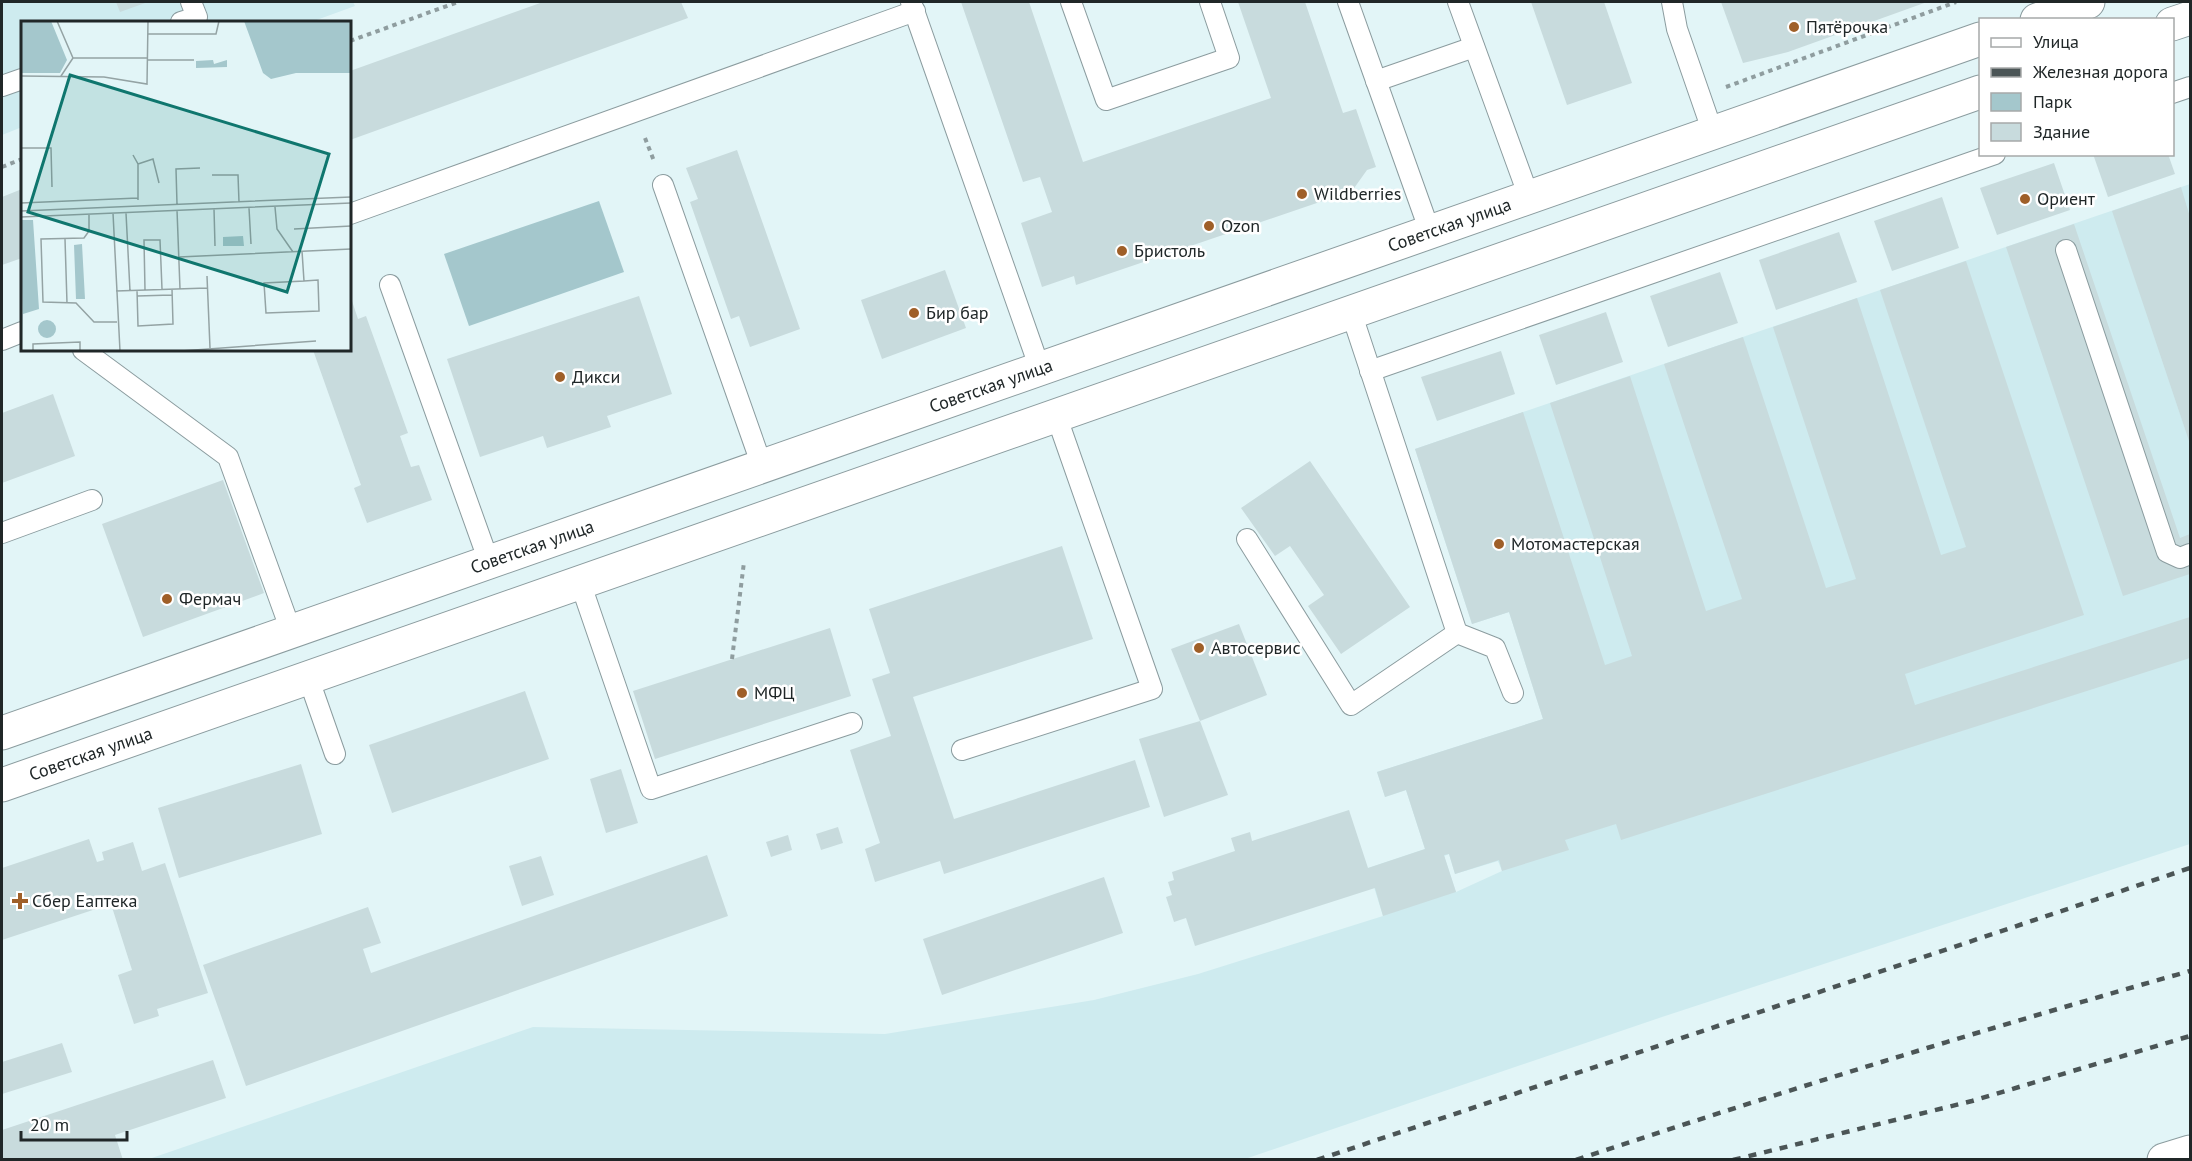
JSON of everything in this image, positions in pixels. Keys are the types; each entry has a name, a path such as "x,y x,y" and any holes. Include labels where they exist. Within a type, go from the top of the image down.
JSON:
{"main road":[{"path":"2043,18 2088,2"},
{"path":"2174,23 2190,18"},
{"name":"Советская улица","path":"2,732 1979,39"},
{"name":"Советская улица","path":"2,785 1979,92"},
{"path":"2164,1160 2190,1152"}],"lane":[{"path":"184,21 197,17 191,2"},
{"path":"1071,2 1106,100 1229,58 1210,2"},
{"path":"1348,2 1430,232"},
{"path":"1458,2 1529,197"},
{"path":"1672,2 1677,29 1713,133"},
{"path":"351,214 635,112 913,6 1040,369"},
{"path":"1376,81 1474,47"},
{"path":"2,86 21,79"},
{"path":"2174,92 2190,87"},
{"path":"1370,370 1989,156"},
{"path":"663,185 762,466"},
{"path":"2066,250 2167,552 2180,558 2190,554"},
{"path":"390,285 489,562"},
{"path":"1351,312 1457,633"},
{"path":"2,340 21,332"},
{"path":"83,351 228,457 291,631"},
{"path":"962,750 1152,689 1056,415"},
{"path":"2,533 92,500"},
{"path":"1247,539 1351,705 1457,633"},
{"path":"580,582 651,789 852,723"},
{"path":"1457,633 1495,648 1513,693"},
{"path":"308,678 335,754"}],"path":[{"path":"351,41 458,2"},
{"path":"635,112 663,185"},
{"path":"2,167 21,159"}],"shaded area":[{"path":"2,2 353,2 355,6 314,21 21,21 21,127 2,135"},
{"path":"2190,184 2190,844 1662,1017 1245,1159 146,1160 533,1027 885,1034 1094,1000 1198,974 1383,916 1368,868 1425,849 1406,790 1385,797 1377,772 1543,719 1509,612 1472,624 1415,449","holes":["1449,854 1455,874 1498,861 1502,871 1456,892 1444,856"]}],"green space":[{"path":"599,201 624,272 469,326 444,254"}],"building":[{"path":"116,2 148,2 120,12"},
{"path":"543,2 681,2 688,18 351,140 351,71"},
{"path":"961,2 1029,2 1083,162 1271,98 1238,2 1305,2 1343,113 1356,109 1376,167 1367,170 1352,191 1076,285 1074,276 1042,287 1021,223 1052,212 1040,177 1023,182"},
{"path":"1531,2 1604,2 1632,83 1567,105"},
{"name":"Пятёрочка","path":"1721,2 1927,2 1788,52 1743,63"},
{"path":"737,150 800,329 750,347 739,316 731,319 690,202 698,199 686,168"},
{"path":"2094,156 2169,156 2175,174 2108,197"},
{"path":"2054,163 2070,210 1997,235 1980,188"},
{"path":"2181,187 2190,217 2190,444 2112,211"},
{"path":"21,189 21,258 2,265 2,197"},
{"path":"1942,197 1959,248 1892,271 1874,221"},
{"path":"2074,224 2180,538 2190,534 2190,574 2123,596 2006,247"},
{"path":"1839,232 1857,282 1776,310 1759,260"},
{"path":"1966,261 2084,615 1905,674 1915,705 2190,617 2190,658 1621,840 1616,824 1565,840 1569,850 1502,871 1499,860 1455,874 1449,854 1444,855 1456,892 1383,916 1375,888 1195,946 1186,918 1174,922 1166,897 1172,895 1168,882 1174,880 1172,872 1235,851 1231,838 1250,832 1252,841 1349,810 1368,868 1425,849 1406,790 1385,797 1377,772 1543,719 1509,612 1472,624 1415,449 1523,412 1605,665 1632,656 1550,403 1630,376 1706,611 1742,599 1664,364 1743,337 1826,588 1856,579 1773,327 1857,298 1941,555 1966,547 1880,290"},
{"path":"945,270 966,328 882,359 861,300"},
{"path":"1720,272 1738,323 1668,347 1650,296"},
{"name":"Дикси","path":"639,296 672,394 607,416 611,427 547,448 543,436 480,457 447,359"},
{"path":"351,298 358,319 366,316 408,433 400,436 411,467 419,465 432,500 367,523 354,488 361,485 313,351 351,351"},
{"path":"1606,312 1623,362 1556,385 1539,335"},
{"path":"1501,351 1515,394 1437,421 1421,377"},
{"path":"53,394 75,456 2,483 2,413"},
{"path":"1310,461 1410,607 1341,654 1308,606 1324,595 1290,546 1275,556 1241,508"},
{"path":"223,480 264,593 143,637 102,524"},
{"path":"1062,546 1093,639 913,697 954,819 1135,760 1150,807 944,874 940,861 875,882 865,849 880,843 850,750 891,736 872,679 890,673 869,609"},
{"path":"1239,624 1267,695 1200,721 1171,649"},
{"name":"МФЦ","path":"830,628 851,696 655,759 633,691"},
{"path":"525,691 549,759 392,813 369,745"},
{"path":"1200,721 1228,795 1164,817 1139,739"},
{"path":"301,764 322,834 179,878 158,808"},
{"path":"621,769 638,823 606,833 590,779"},
{"path":"838,827 843,843 821,850 816,834"},
{"path":"788,835 792,850 771,857 766,842"},
{"path":"89,839 97,862 104,860 102,852 133,842 142,871 165,863 208,993 157,1009 159,1016 134,1024 118,975 132,970 111,904 2,940 2,868"},
{"path":"707,855 728,916 246,1086 203,965 368,907 381,943 363,949 371,973"},
{"path":"541,856 554,895 522,906 509,866"},
{"path":"1104,877 1123,933 942,995 923,939"},
{"path":"62,1043 72,1072 2,1094 2,1062"},
{"path":"213,1060 226,1098 115,1135 123,1160 2,1160 2,1130"}],"railway":[{"path":"1317,1160 2190,868"},
{"path":"1576,1160 1882,1062 2190,971"},
{"path":"1733,1160 1972,1101 2190,1036"}],"place":[{"name":"Пятёрочка","path":"1794,27"},
{"name":"Wildberries","path":"1302,194"},
{"name":"Ориент","path":"2025,199"},
{"name":"Ozon","path":"1209,226"},
{"name":"Бристоль","path":"1122,251"},
{"name":"Бир бар","path":"914,313"},
{"name":"Дикси","path":"560,377"},
{"name":"Мотомастерская","path":"1499,544"},
{"name":"Фермач","path":"167,599"},
{"name":"Автосервис","path":"1199,648"},
{"name":"МФЦ","path":"742,693"},
{"name":"Сбер Еаптека","path":"20,901"}]}
